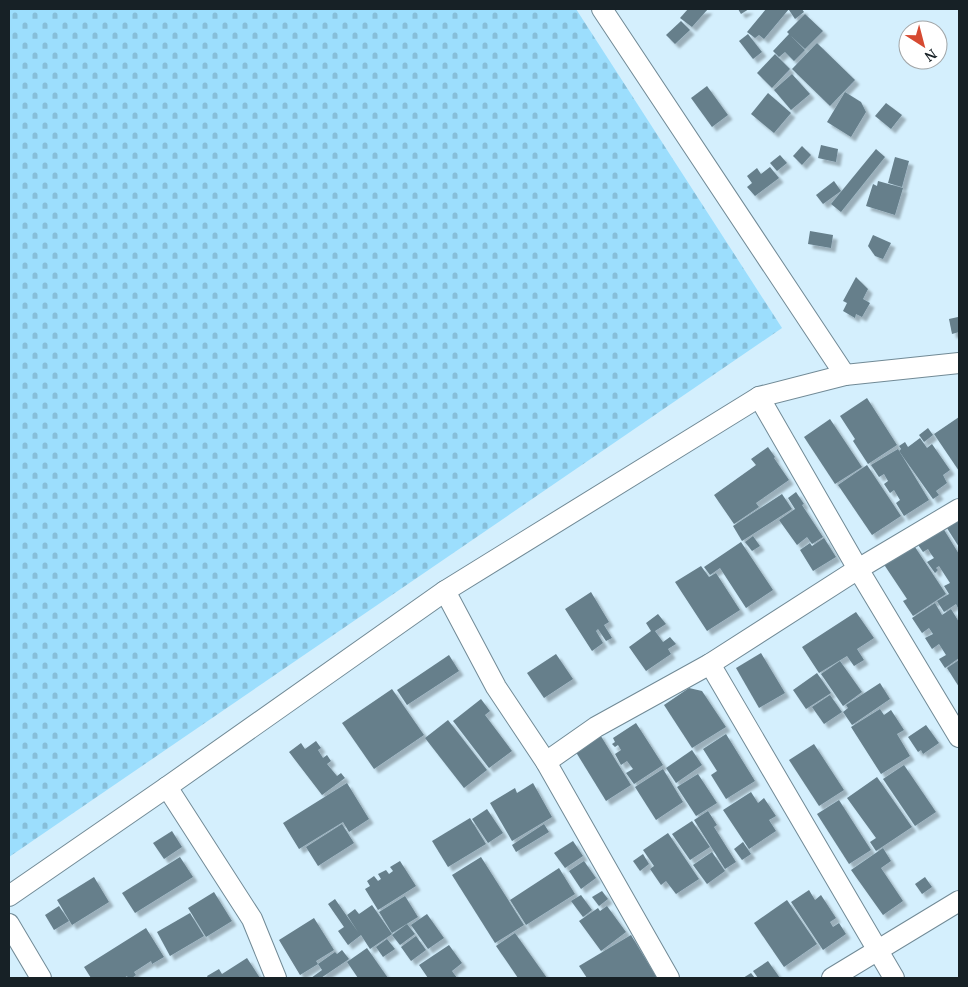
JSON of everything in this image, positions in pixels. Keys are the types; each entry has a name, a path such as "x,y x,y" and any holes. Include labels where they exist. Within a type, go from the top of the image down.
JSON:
{"street":[{"path":"602,9 845,375"},
{"path":"9,896 445,591 759,397 845,375 957,367"},
{"path":"759,397 858,569 959,736"},
{"path":"546,762 596,727 710,664 858,569 959,509"},
{"path":"445,591 496,687 546,762 669,978"},
{"path":"710,664 894,978"},
{"path":"167,787 252,919 276,978"},
{"path":"832,978 959,900"},
{"path":"9,924 41,978"}],"green space":[{"path":"9,9 576,9 782,328 9,857"}],"building":[{"path":"688,9 708,9 692,27 680,18"},
{"path":"738,9 749,9 741,14"},
{"path":"766,9 789,9 764,39 759,35 755,38 747,32"},
{"path":"802,9 804,12 795,19 789,10"},
{"path":"805,14 823,31 805,49 791,36 805,50 794,61 785,52 779,57 773,51 789,34 787,32"},
{"path":"681,21 690,30 675,44 666,35"},
{"path":"748,34 762,52 753,59 739,41"},
{"path":"817,43 855,80 830,106 792,69"},
{"path":"775,54 790,69 772,88 757,73"},
{"path":"792,74 810,94 791,110 774,90"},
{"path":"707,86 728,115 712,127 691,98"},
{"path":"845,92 861,102 866,112 851,137 827,122"},
{"path":"768,93 791,113 774,133 751,114"},
{"path":"886,103 902,115 891,129 875,116"},
{"path":"821,145 838,149 836,162 818,158"},
{"path":"802,146 811,155 802,165 793,156"},
{"path":"876,149 885,157 841,212 831,204"},
{"path":"780,155 787,163 777,171 770,163"},
{"path":"895,157 909,161 902,187 888,183"},
{"path":"770,167 779,178 755,196 747,187 752,183 747,176 757,168 761,174"},
{"path":"834,181 841,191 823,204 816,195"},
{"path":"878,181 903,188 895,215 866,206 873,184 877,186"},
{"path":"810,231 833,235 831,248 808,244"},
{"path":"873,235 891,243 883,259 875,256 868,246"},
{"path":"856,277 868,289 863,299 870,303 862,317 856,314 855,318 843,311 847,303 843,301"},
{"path":"958,317 959,332 952,334 949,319"},
{"path":"867,398 897,445 868,464 840,416"},
{"path":"959,417 959,471 934,434"},
{"path":"830,419 862,467 835,484 804,437"},
{"path":"928,428 933,435 924,442 919,435"},
{"path":"920,438 927,448 932,444 950,470 943,475 947,483 936,491 939,495 933,499 899,451 901,449 899,446 905,442 908,447"},
{"path":"768,447 789,480 756,503 759,507 734,524 714,495 756,465 751,459"},
{"path":"898,449 929,500 904,516 896,503 900,500 894,490 890,493 884,484 888,481 884,474 879,477 871,465"},
{"path":"867,465 901,516 872,535 838,485"},
{"path":"796,492 804,504 802,505 823,537 812,544 807,537 797,545 779,520 795,509 788,498"},
{"path":"782,494 792,509 742,541 733,526"},
{"path":"959,516 959,547 945,525"},
{"path":"941,525 959,554 959,610 956,604 944,612 937,601 949,594 944,586 950,583 939,566 936,568 938,570 935,573 927,562 934,558 928,549 923,552 916,542"},
{"path":"753,536 760,546 752,551 745,542"},
{"path":"824,538 836,557 813,571 800,550 810,543 812,546"},
{"path":"741,542 773,590 746,608 720,568 710,575 704,567"},
{"path":"913,544 946,594 913,616 903,601 907,599 883,563"},
{"path":"701,566 709,577 716,573 740,610 707,631 675,582"},
{"path":"591,592 609,622 604,625 612,638 606,641 598,629 596,631 603,643 592,651 565,609"},
{"path":"935,603 942,615 951,609 959,622 959,658 945,668 939,659 946,655 939,644 932,649 925,638 933,634 929,628 922,633 912,618"},
{"path":"856,612 874,638 857,649 864,660 854,666 847,656 819,673 802,647"},
{"path":"658,614 666,624 655,631 663,642 670,637 676,644 668,649 671,654 646,671 629,647 651,631 646,623"},
{"path":"761,653 785,693 759,708 736,668"},
{"path":"556,654 573,679 544,698 527,673"},
{"path":"449,655 459,671 407,705 397,690"},
{"path":"959,660 959,687 947,668"},
{"path":"840,661 862,692 843,706 821,674"},
{"path":"817,673 831,693 806,709 793,690"},
{"path":"880,683 890,699 852,725 843,712 848,708 846,705"},
{"path":"689,688 702,691 726,727 692,748 664,705"},
{"path":"392,689 424,735 374,769 342,723"},
{"path":"830,695 842,712 824,724 812,707"},
{"path":"481,699 490,711 485,715 512,751 489,768 453,721"},
{"path":"880,709 884,715 891,710 904,730 897,734 910,756 881,774 851,727"},
{"path":"448,720 487,770 464,788 425,738"},
{"path":"636,723 663,765 634,784 626,773 633,769 627,761 621,765 615,754 621,750 618,745 615,747 612,744 615,742 613,738"},
{"path":"926,725 939,743 923,754 921,750 918,752 908,737"},
{"path":"599,733 631,785 606,801 574,749"},
{"path":"726,734 755,781 726,799 711,775 717,771 703,749"},
{"path":"316,741 321,748 318,750 323,758 327,755 331,761 327,764 337,776 341,773 345,778 322,795 289,752 301,743 305,749"},
{"path":"814,744 844,790 819,806 789,760"},
{"path":"692,750 702,765 676,783 666,768"},
{"path":"904,765 936,812 915,826 883,779"},
{"path":"663,769 683,802 656,820 635,787"},
{"path":"698,774 717,803 696,816 677,787"},
{"path":"877,777 912,827 876,851 870,842 876,838 847,798"},
{"path":"347,783 369,819 349,832 343,822 299,849 283,823"},
{"path":"533,783 552,817 512,841 490,803 515,788 517,793"},
{"path":"751,792 758,803 764,798 776,816 769,820 776,831 749,849 723,810"},
{"path":"839,800 871,850 849,864 817,814"},
{"path":"487,809 503,833 488,843 472,819"},
{"path":"708,811 717,825 714,827 736,862 725,869 694,820"},
{"path":"470,818 486,844 448,867 432,841"},
{"path":"692,821 710,847 690,860 672,834"},
{"path":"342,824 354,843 318,866 306,847"},
{"path":"544,824 549,832 516,852 512,845"},
{"path":"172,831 182,847 164,859 153,843"},
{"path":"668,833 699,879 676,894 666,881 661,885 650,869 654,866 643,850"},
{"path":"573,841 583,856 565,868 554,853"},
{"path":"743,842 751,854 742,860 734,849"},
{"path":"883,848 891,861 881,868 903,901 883,915 851,870"},
{"path":"712,852 725,871 707,884 693,865"},
{"path":"643,854 649,864 640,871 633,861"},
{"path":"180,857 193,877 135,913 122,893"},
{"path":"481,857 524,925 495,943 452,875"},
{"path":"400,861 416,886 378,910 365,889 370,886 367,881 374,876 378,881 381,879 378,874 386,870 389,874 393,871 390,867"},
{"path":"584,861 596,878 581,889 569,871"},
{"path":"559,868 575,894 526,925 510,900"},
{"path":"94,877 109,902 72,925 57,900"},
{"path":"925,877 932,887 922,894 915,884"},
{"path":"809,890 815,900 821,895 836,918 830,922 833,927 839,923 846,934 823,950 791,902"},
{"path":"602,891 608,899 599,906 592,897"},
{"path":"214,892 232,921 206,937 188,908"},
{"path":"581,895 592,910 583,917 571,901"},
{"path":"405,896 418,917 392,933 379,912"},
{"path":"335,899 358,932 347,915 355,909 359,914 372,905 392,934 370,949 361,935 348,945 338,931 344,927 328,904"},
{"path":"787,900 817,944 784,967 754,923"},
{"path":"59,906 69,921 54,930 45,915"},
{"path":"607,906 626,932 601,951 579,921 598,908 600,911"},
{"path":"190,913 204,936 170,956 157,932"},
{"path":"427,914 444,938 428,949 411,925"},
{"path":"314,918 334,950 316,961 318,964 300,975 279,940"},
{"path":"407,924 415,934 400,945 392,935"},
{"path":"146,928 164,957 152,964 151,961 134,972 136,975 132,978 127,976 124,978 91,978 84,967"},
{"path":"515,933 547,978 518,978 496,946"},
{"path":"631,935 657,978 587,978 579,966"},
{"path":"416,936 426,950 411,961 401,947"},
{"path":"387,939 395,949 383,957 376,947"},
{"path":"449,945 462,963 452,971 457,978 428,978 419,965"},
{"path":"367,948 388,978 358,978 347,962"},
{"path":"342,950 349,959 321,978 311,978 322,970 318,964 335,952 337,954"},
{"path":"247,958 260,978 208,978 207,976 219,969 222,974"},
{"path":"768,961 780,978 758,978 753,971"},
{"path":"751,973 755,978 743,978"}]}
